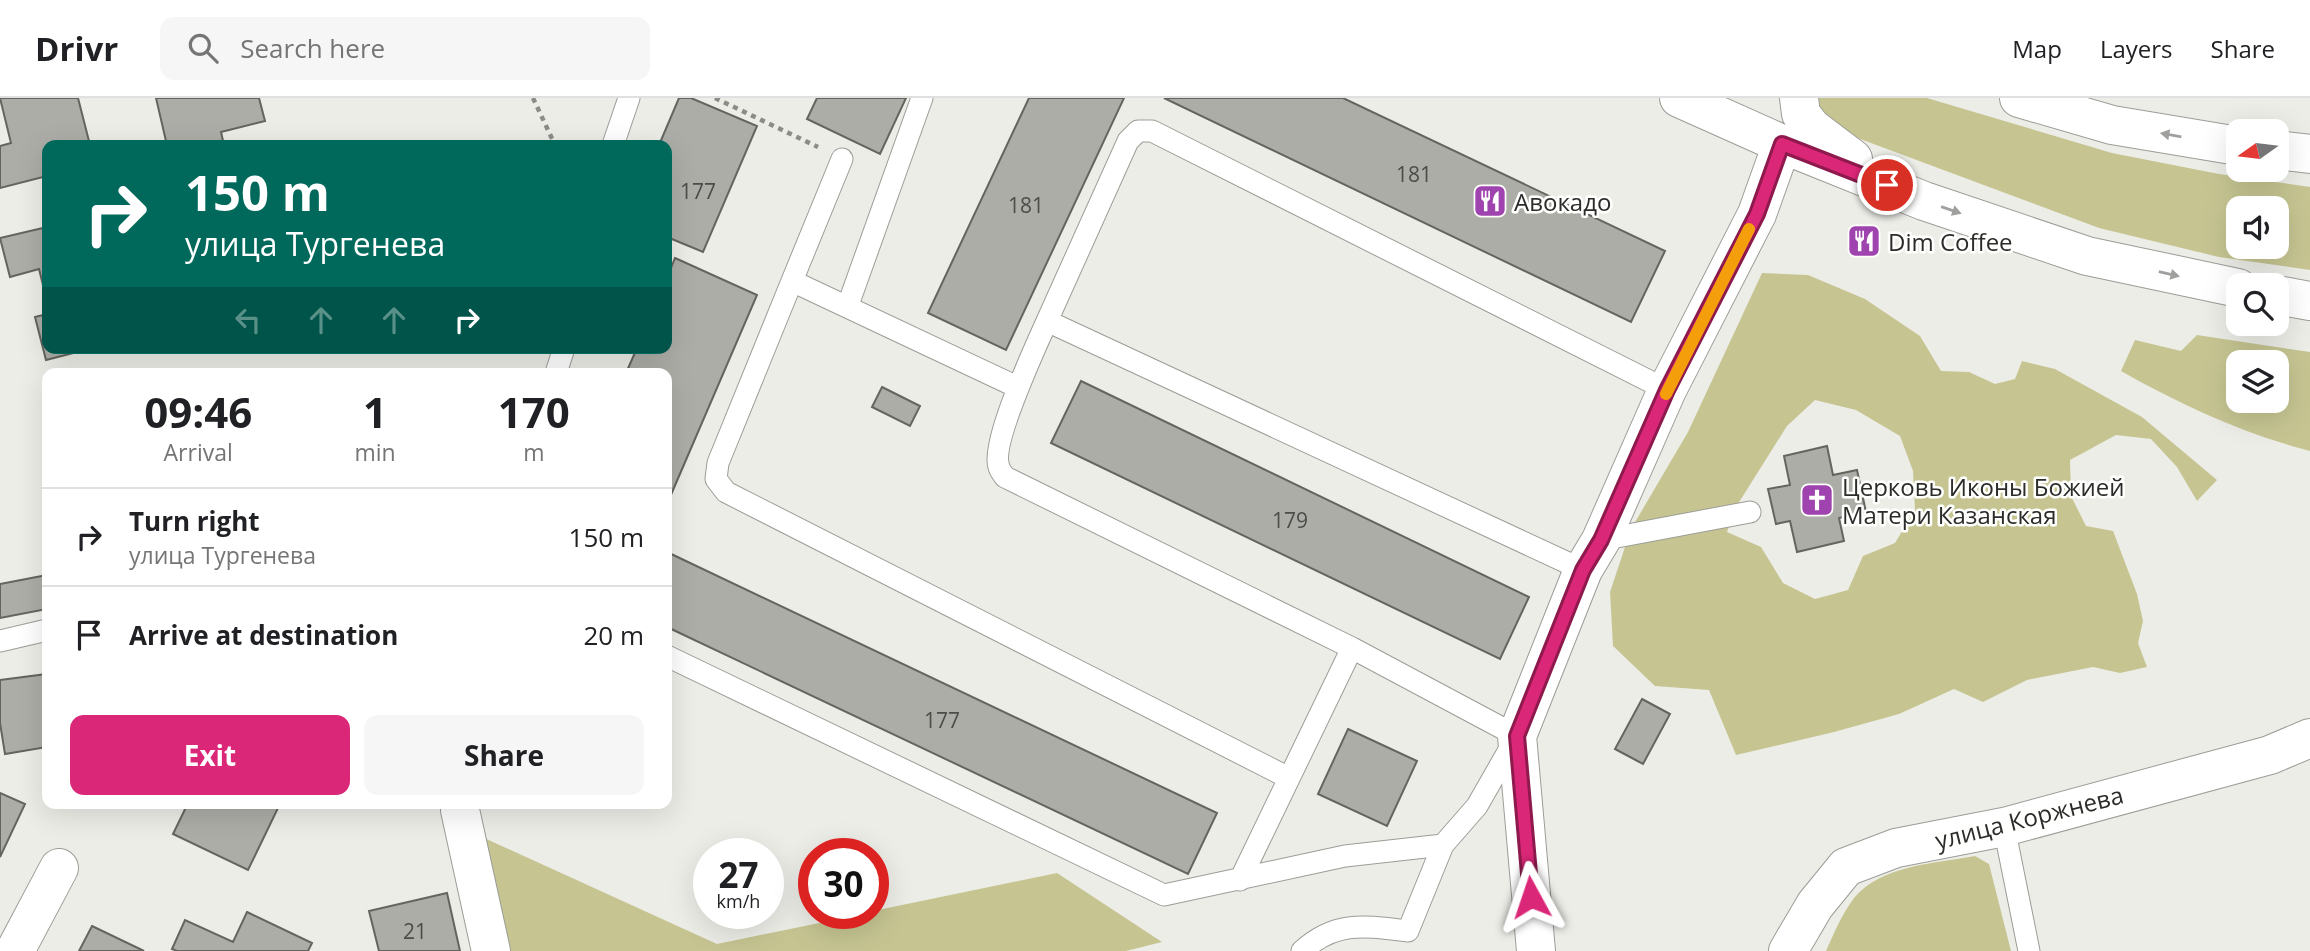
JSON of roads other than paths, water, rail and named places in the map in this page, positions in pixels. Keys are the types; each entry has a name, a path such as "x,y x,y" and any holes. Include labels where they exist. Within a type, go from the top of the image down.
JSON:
{"street":[{"path":"1679,98 1782,144 1924,201 2087,256 2226,285"},
{"path":"1716,115 1753,119 1767,116 1795,98"},
{"path":"1536,951 1517,736 1592,555 1667,390 1757,214 1795,98"},
{"path":"1795,98 1801,114 1812,128 1887,185"},
{"path":"2019,98 2112,125 2226,144"},
{"path":"2289,151 2310,154"},
{"path":"2289,297 2310,301"},
{"name":"улица Коржнева","path":"1788,951 1815,905 1846,867 1896,848 2004,827 2270,755 2310,738"},
{"path":"460,810 491,951"},
{"path":"15,951 59,868"}],"lane":[{"path":"615,140 629,98"},
{"path":"848,306 922,98"},
{"path":"1302,951 1318,937 1343,928 1367,926 1408,931 1443,845 1477,806 1517,736 1352,648 1005,477 998,467 998,453 1017,387 1128,141 1138,131 1152,131 1667,390"},
{"path":"842,159 718,463 716,479 726,492 1289,778"},
{"path":"792,281 1017,387"},
{"path":"1047,321 1592,555 1750,512"},
{"path":"0,641 42,631"},
{"path":"1240,880 1352,648"},
{"path":"672,658 1164,895 1345,856 1443,845"},
{"path":"2004,827 2029,951"}],"place":[{"name":"Авокадо","path":"1490,201"},
{"name":"Dim Coffee","path":"1864,241"},
{"name":"Церковь Иконы Божией Матери Казанская","path":"1817,500"}]}
